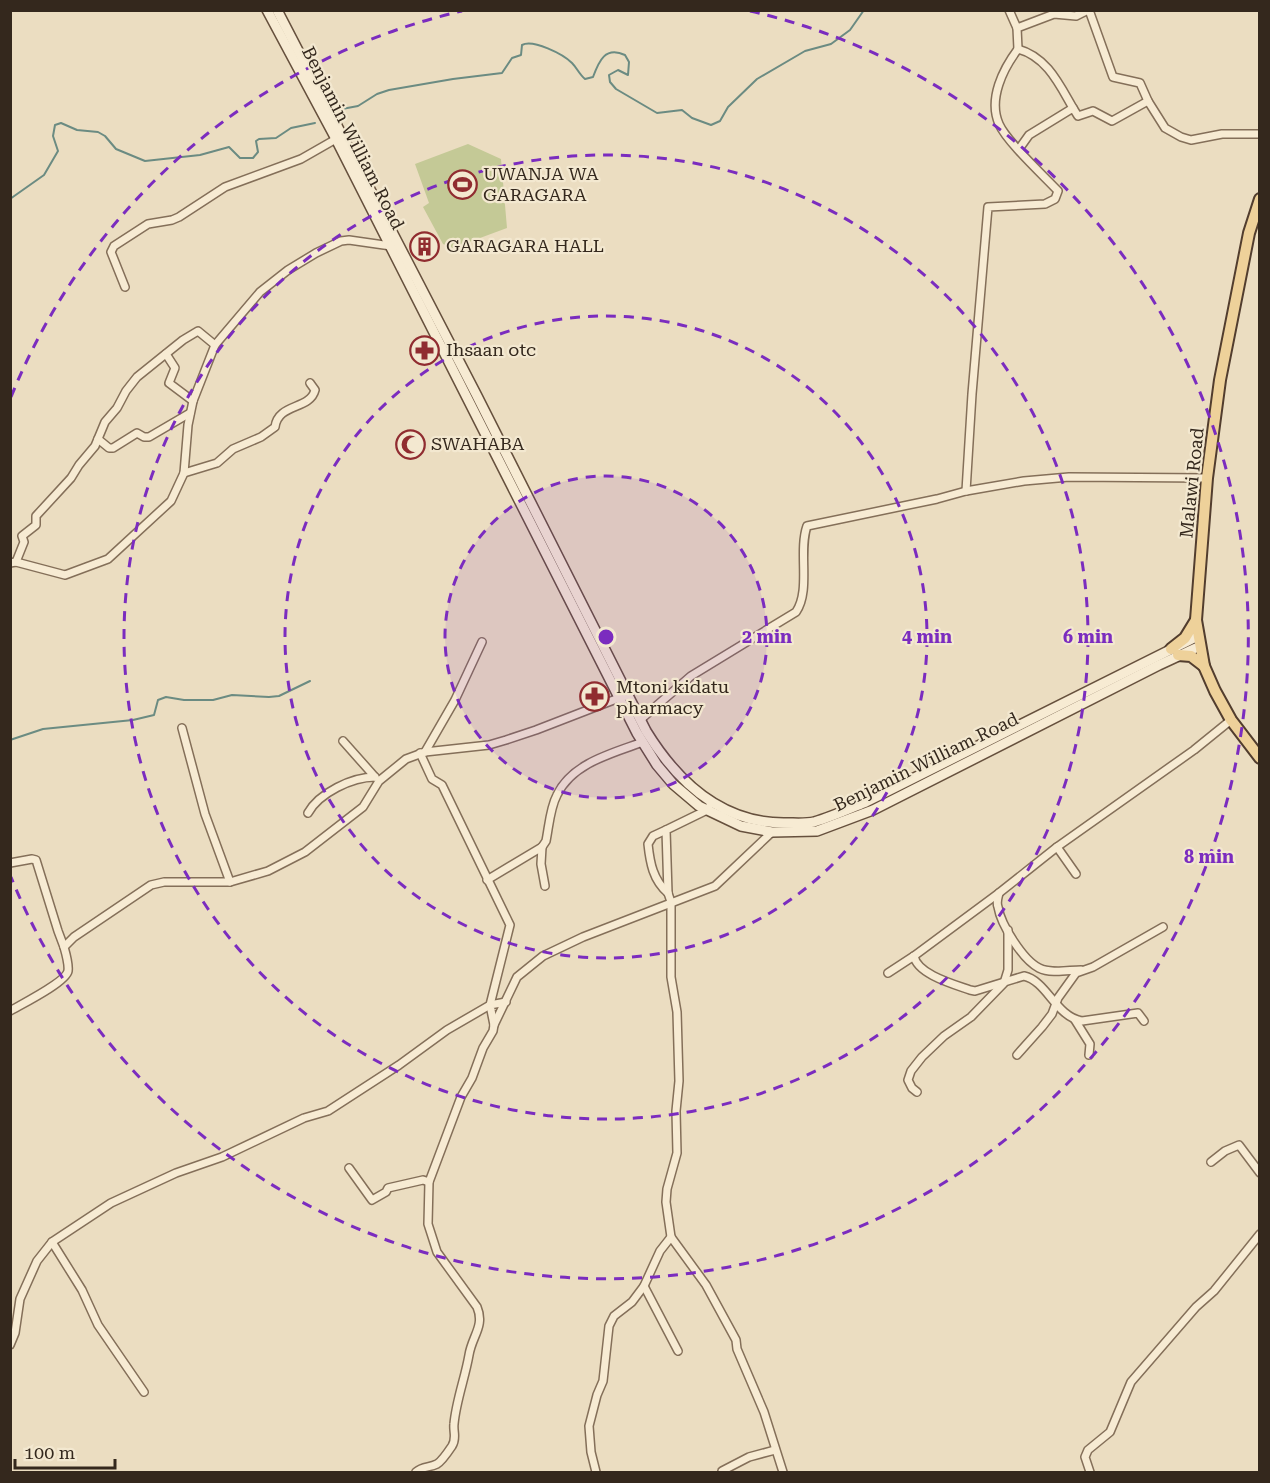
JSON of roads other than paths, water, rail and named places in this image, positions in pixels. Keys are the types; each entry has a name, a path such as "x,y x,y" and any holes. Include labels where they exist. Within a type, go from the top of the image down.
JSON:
{"main road":[{"name":"Benjamin William Road","path":"267,10 624,696 665,761 709,806 741,826 772,832 816,831 873,810 1174,652"},
{"name":"Benjamin William Road","path":"278,10 476,394 624,696 643,742 657,765 699,806 709,806 771,823 812,823 866,802 1199,641"},
{"name":"Malawi Road","path":"1260,199 1249,233 1225,349 1207,478 1196,620 1204,666 1231,720 1260,758"},
{"path":"1196,620 1174,652 1191,656 1204,666"}],"street":[{"path":"966,491 988,207 1045,204 1055,199 1058,191 999,124 996,103 1005,67 1018,49 1017,28 1009,10"},
{"path":"1017,28 1054,14 1076,16 1088,10 1113,77 1140,83 1165,128 1187,140 1222,134 1260,134"},
{"path":"1018,49 1037,58 1051,70 1078,116 1093,111 1112,121 1148,100"},
{"path":"1019,149 1029,135 1073,108"},
{"path":"125,287 111,252 114,246 148,224 179,217 225,187 301,159 336,139"},
{"path":"215,345 198,331 137,378 105,422 95,446 71,478 36,516 36,525 22,536 24,542 13,563 65,575 108,559 171,501 184,473 192,401 215,345 260,292 288,270 316,253 346,240 390,246"},
{"path":"166,354 175,368 169,383 192,401"},
{"path":"184,473 217,463 233,449 261,437 275,427 275,421 284,410 298,406 314,394 315,390 310,383"},
{"path":"98,439 109,448 113,448 137,433 144,437 148,436 190,413"},
{"path":"640,720 691,676 796,612 802,599 803,544 807,526 966,491 1024,481 1069,477 1207,478"},
{"path":"422,752 455,700 482,642"},
{"path":"64,947 74,937 151,885 164,882 230,882 268,871 305,852 363,807 377,779 406,759 422,752 489,745 624,696"},
{"path":"888,973 999,893 1057,847 1194,750 1231,720"},
{"path":"182,728 205,814 230,882"},
{"path":"344,741 377,779"},
{"path":"487,880 542,847 546,841 556,796 571,774 604,757 643,742"},
{"path":"422,752 432,779 434,782 441,783 446,792 510,925 490,1009 494,1025"},
{"path":"308,813 318,800 335,790 360,779 377,779"},
{"path":"668,893 662,887 652,868 648,844 653,836 709,806"},
{"path":"666,830 668,893 671,902 671,977 677,1012 680,1081 676,1111 677,1153 667,1189 666,1202 671,1237 697,1272 731,1328 748,1377 764,1412 783,1473"},
{"path":"416,1473 424,1466 437,1464 452,1445 455,1437 453,1426 470,1348 480,1326 477,1307 447,1269 437,1252 428,1224 429,1182 461,1097 472,1078 483,1048 517,977 543,956 583,937 719,883 772,832"},
{"path":"542,847 541,864 545,885"},
{"path":"1057,847 1076,874"},
{"path":"10,863 36,860 64,947 68,971 58,983 10,1011"},
{"path":"999,893 998,909 1020,952 1041,969 1048,971 1081,970 1093,967 1163,927"},
{"path":"917,1092 908,1080 910,1071 916,1063 944,1036 971,1017 1005,980 1008,970 1008,930"},
{"path":"914,956 917,965 924,972 975,991 1019,976 1029,977 1069,1017 1075,1020 1138,1013 1144,1021"},
{"path":"1017,1055 1042,1027 1071,979 1081,970"},
{"path":"10,1345 15,1333 20,1299 37,1261 52,1242 111,1203 304,1118 328,1111 399,1065 447,1030 506,1002"},
{"path":"490,1009 502,1012"},
{"path":"1075,1020 1090,1044 1089,1055"},
{"path":"1211,1162 1225,1151 1239,1145 1260,1173"},
{"path":"349,1168 372,1200 386,1192 388,1188 423,1180 429,1182"},
{"path":"1090,1472 1084,1457 1088,1450 1110,1432 1131,1382 1196,1307 1214,1291 1260,1234"},
{"path":"596,1473 591,1452 589,1426 603,1381 609,1326 614,1316 632,1302 644,1286 660,1251 671,1237"},
{"path":"52,1242 82,1290 98,1325 144,1392"},
{"path":"644,1286 678,1351"},
{"path":"722,1473 749,1457 776,1450"}],"waterway":[{"path":"342,109 358,106 377,94 389,90 502,73 512,58 521,55 522,45 533,44 548,48 562,56 572,63 585,79 593,77 600,61 608,54 612,52 625,55 629,62 628,75 618,70 609,75 610,82 616,89 657,113 682,110 692,118 711,125 720,121 728,107 757,79 805,51 831,44 850,30 864,10"},
{"path":"10,199 44,175 58,151 53,136 55,125 61,123 77,130 98,132 105,136 116,149 145,161 200,155 229,147 240,158 253,158 258,152 256,141 259,139 276,138 291,128 315,123"},
{"path":"10,740 43,729 133,720 154,715 158,700 166,697 184,700 213,700 232,695 279,696 310,681"}],"place":[{"name":"UWANJA WA GARAGARA","path":"462,184"},
{"name":"GARAGARA HALL","path":"425,246"},
{"name":"Ihsaan otc","path":"425,350"},
{"name":"SWAHABA","path":"410,444"},
{"name":"Mtoni kidatu pharmacy","path":"595,697"}]}
